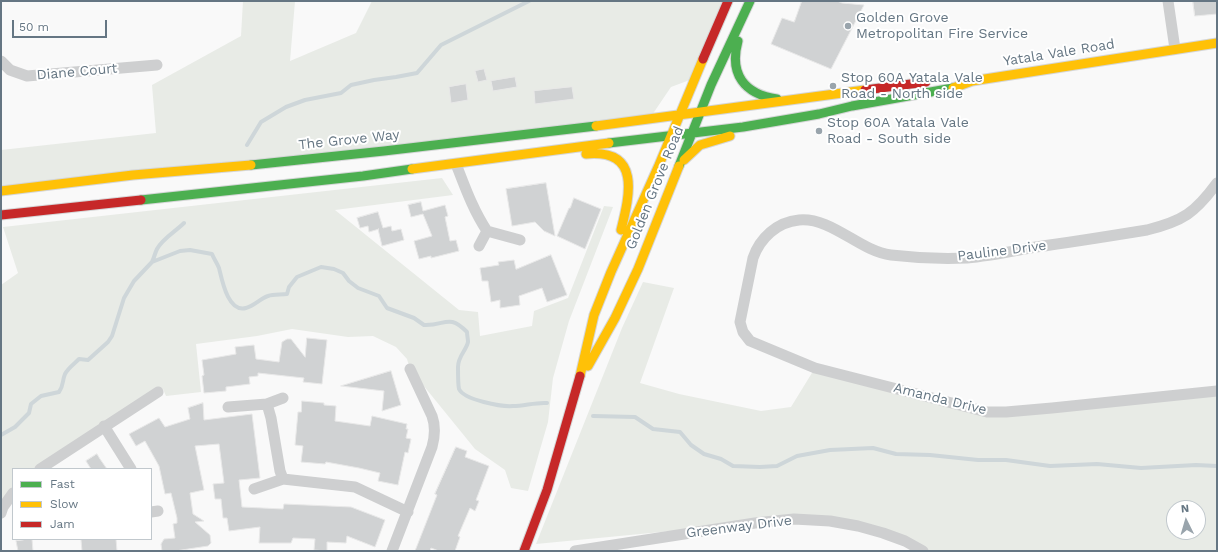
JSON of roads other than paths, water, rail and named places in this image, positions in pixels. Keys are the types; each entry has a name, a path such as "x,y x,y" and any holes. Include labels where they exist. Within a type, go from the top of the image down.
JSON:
{"main road":[{"name":"Golden Grove Road","path":"524,551 547,490 578,383 594,315 610,272 672,135 728,1"},
{"name":"Golden Grove Road","path":"578,383 615,318 638,269 711,85 750,1"},
{"path":"741,22 734,62 736,71 743,83 753,92 766,98 791,100"},
{"name":"Yatala Vale Road","path":"693,133 819,114 852,106 938,90 972,81 1217,43"},
{"path":"700,113 942,80 972,81"},
{"name":"The Grove Way","path":"1,191 133,175 204,170 376,152 700,113"},
{"path":"680,165 700,145 779,121"},
{"path":"1,215 363,176 693,133"},
{"path":"500,158 595,154 609,155 618,160 624,168 627,176 627,205 610,272"}],"street":[{"path":"1168,1 1175,49"},
{"name":"Diane Court","path":"1,61 10,70 27,76 157,65"},
{"path":"456,164 470,200 479,219 487,231 520,240"},
{"name":"Pauline Drive","path":"741,312 756,248 771,231 782,224 800,220 821,223 875,251 889,255 928,258 968,258 1147,230 1166,225 1182,218 1196,209 1217,183"},
{"path":"479,246 487,231"},
{"name":"Amanda Drive","path":"741,312 740,322 743,332 750,341 760,346 815,368 987,412 1052,408 1217,391"},
{"path":"392,551 432,447 435,432 432,416 410,369"},
{"path":"41,468 158,392"},
{"path":"228,407 267,404 284,398"},
{"path":"267,404 271,418 280,471 283,479"},
{"path":"104,426 130,468"},
{"path":"254,489 283,479 355,487 408,512"},
{"path":"1,513 3,507 12,494"},
{"name":"Greenway Drive","path":"575,551 755,522 794,519 830,521 858,526 890,536 923,551"}],"waterway":[{"path":"247,145 261,122 286,107 305,100 341,93 351,85 417,73 441,45 529,1"},
{"path":"152,262 160,245 184,223"},
{"path":"1,435 15,427 29,413 31,404 41,396 59,392 66,372 79,359 88,360 108,342 112,336 124,298 134,281 152,262 180,251 190,250 212,254 219,268 230,301 235,306 240,308 249,307 268,296 287,294 289,287 297,277 321,267 334,269 343,273 349,281 358,288 379,296 387,308 414,318 424,325 451,322 461,326 467,332 468,342 458,363 459,389 462,393 484,402 508,406 547,403"},
{"path":"593,416 635,417 653,429 680,432 691,445 704,454 721,459 733,466 777,466 797,456 830,450 873,448 896,454 930,455 978,460 1006,460 1050,466 1097,464 1141,468 1196,465 1217,466"}],"place":[{"name":"Golden Grove Metropolitan Fire Service","path":"848,26"},
{"name":"Stop 60A Yatala Vale Road - North side","path":"833,86"},
{"name":"Stop 60A Yatala Vale Road - South side","path":"819,131"}]}
